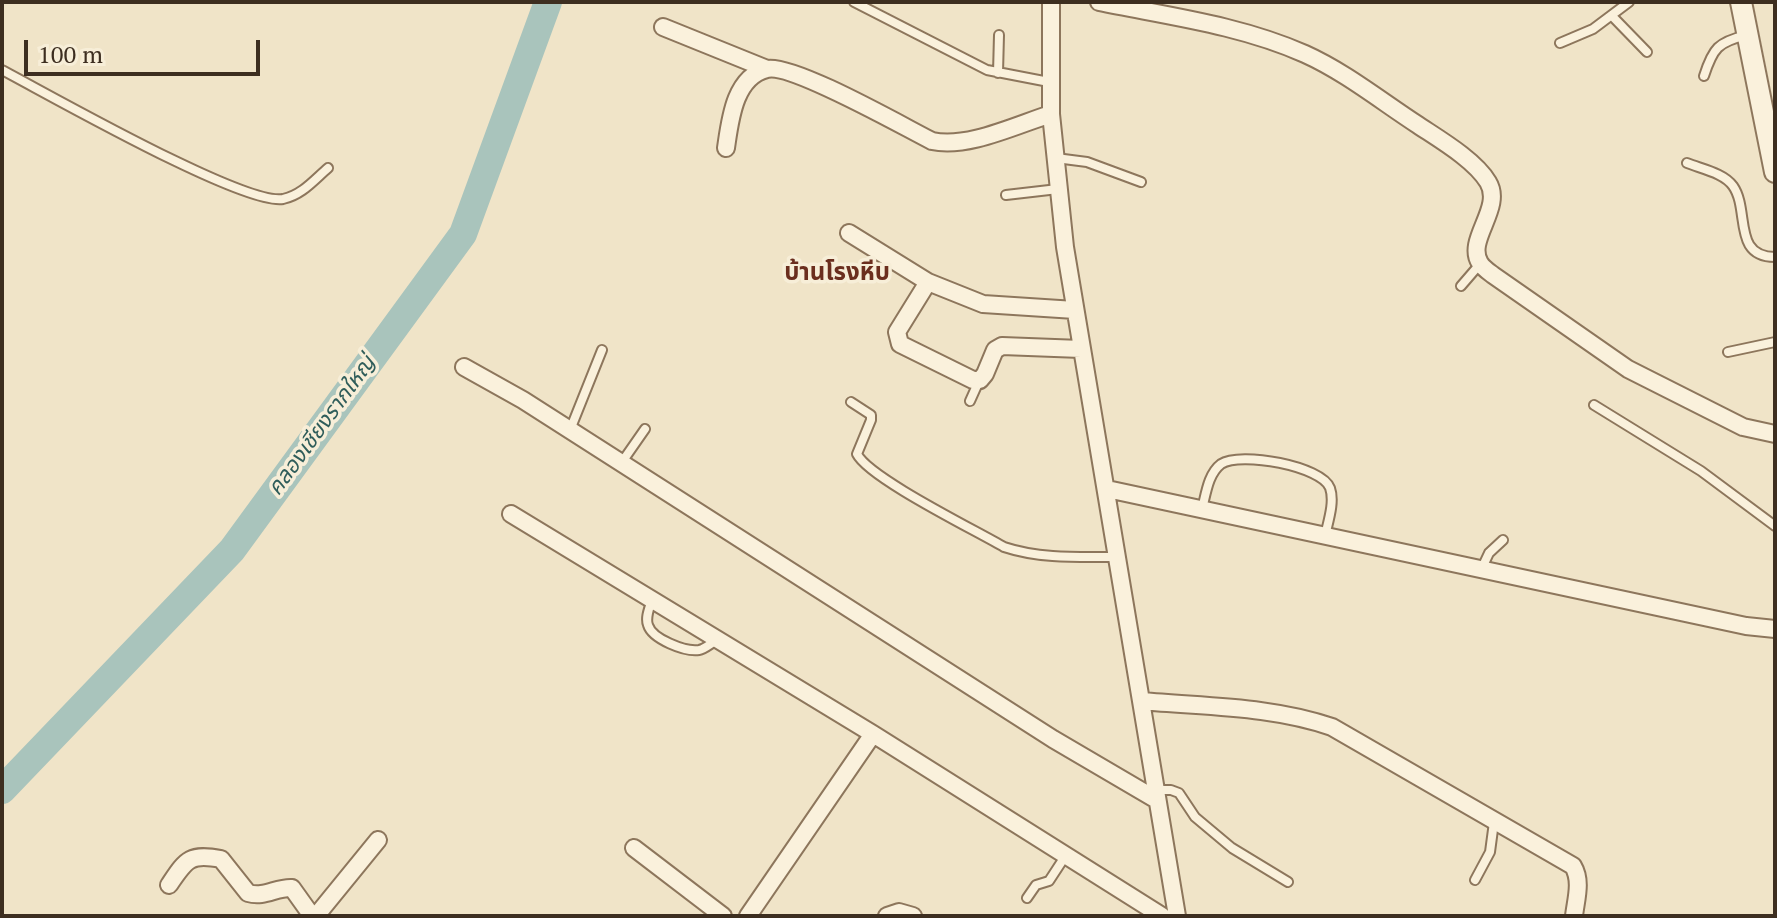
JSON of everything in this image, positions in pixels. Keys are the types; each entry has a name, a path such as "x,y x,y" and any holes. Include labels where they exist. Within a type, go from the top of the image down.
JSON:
{"street":[{"path":"1051,2 1049,82 1058,189 1081,349 1177,916"},
{"path":"1099,2 1266,38 1308,55 1447,145 1490,184 1492,202 1478,243 1480,264 1628,369 1743,427 1775,434"},
{"path":"1741,2 1775,172"},
{"path":"663,27 767,69 781,69 807,78 932,141 947,145 965,143 1051,114"},
{"path":"726,148 739,92 767,69"},
{"path":"849,233 928,282 983,304 1075,310"},
{"path":"928,282 897,332 897,339 900,344 973,380 980,380 995,350 1002,346 1081,349"},
{"path":"464,367 622,462 1053,739 1156,795"},
{"path":"1107,489 1746,626 1775,629"},
{"path":"511,514 873,734 1162,916"},
{"path":"1142,701 1272,712 1332,727 1573,866 1578,884 1574,916"},
{"path":"748,916 873,734"},
{"path":"169,885 184,863 195,857 221,859 248,893 268,894 284,887 292,888 314,916 378,840"},
{"path":"634,848 723,916"},
{"path":"887,916 899,912 913,916"}],"lane":[{"path":"854,2 965,60 998,73 1049,82"},
{"path":"1560,43 1593,29 1629,2"},
{"path":"1612,16 1647,52"},
{"path":"998,73 999,35"},
{"path":"1704,76 1712,53 1719,46 1727,40 1748,35"},
{"path":"2,70 160,152 259,197 274,199 302,192 328,168"},
{"path":"1055,158 1087,162 1141,182"},
{"path":"1687,163 1724,177 1732,185 1749,245 1756,254 1775,257"},
{"path":"1006,195 1058,189"},
{"path":"1461,286 1480,264"},
{"path":"1728,352 1775,342"},
{"path":"570,430 602,350"},
{"path":"970,401 980,380"},
{"path":"851,402 871,415 857,454 862,463 900,487 1004,547 1023,554 1118,557"},
{"path":"1594,405 1690,464 1775,526"},
{"path":"622,462 645,429"},
{"path":"1202,510 1212,474 1223,463 1237,459 1261,459 1314,473 1325,479 1331,489 1325,536"},
{"path":"1481,570 1489,553 1503,540"},
{"path":"652,598 647,616 654,635 686,649 698,650 718,639"},
{"path":"1156,795 1171,790 1179,793 1195,817 1221,839 1288,882"},
{"path":"1475,880 1490,852 1494,821"},
{"path":"1027,898 1036,885 1049,881 1067,855"}],"waterway":[{"name":"คลองเชียงรากใหญ่","path":"2,790 232,550 463,234 548,2"}],"district":[{"name":"บ้านโรงหีบ","path":"837,273"}]}
